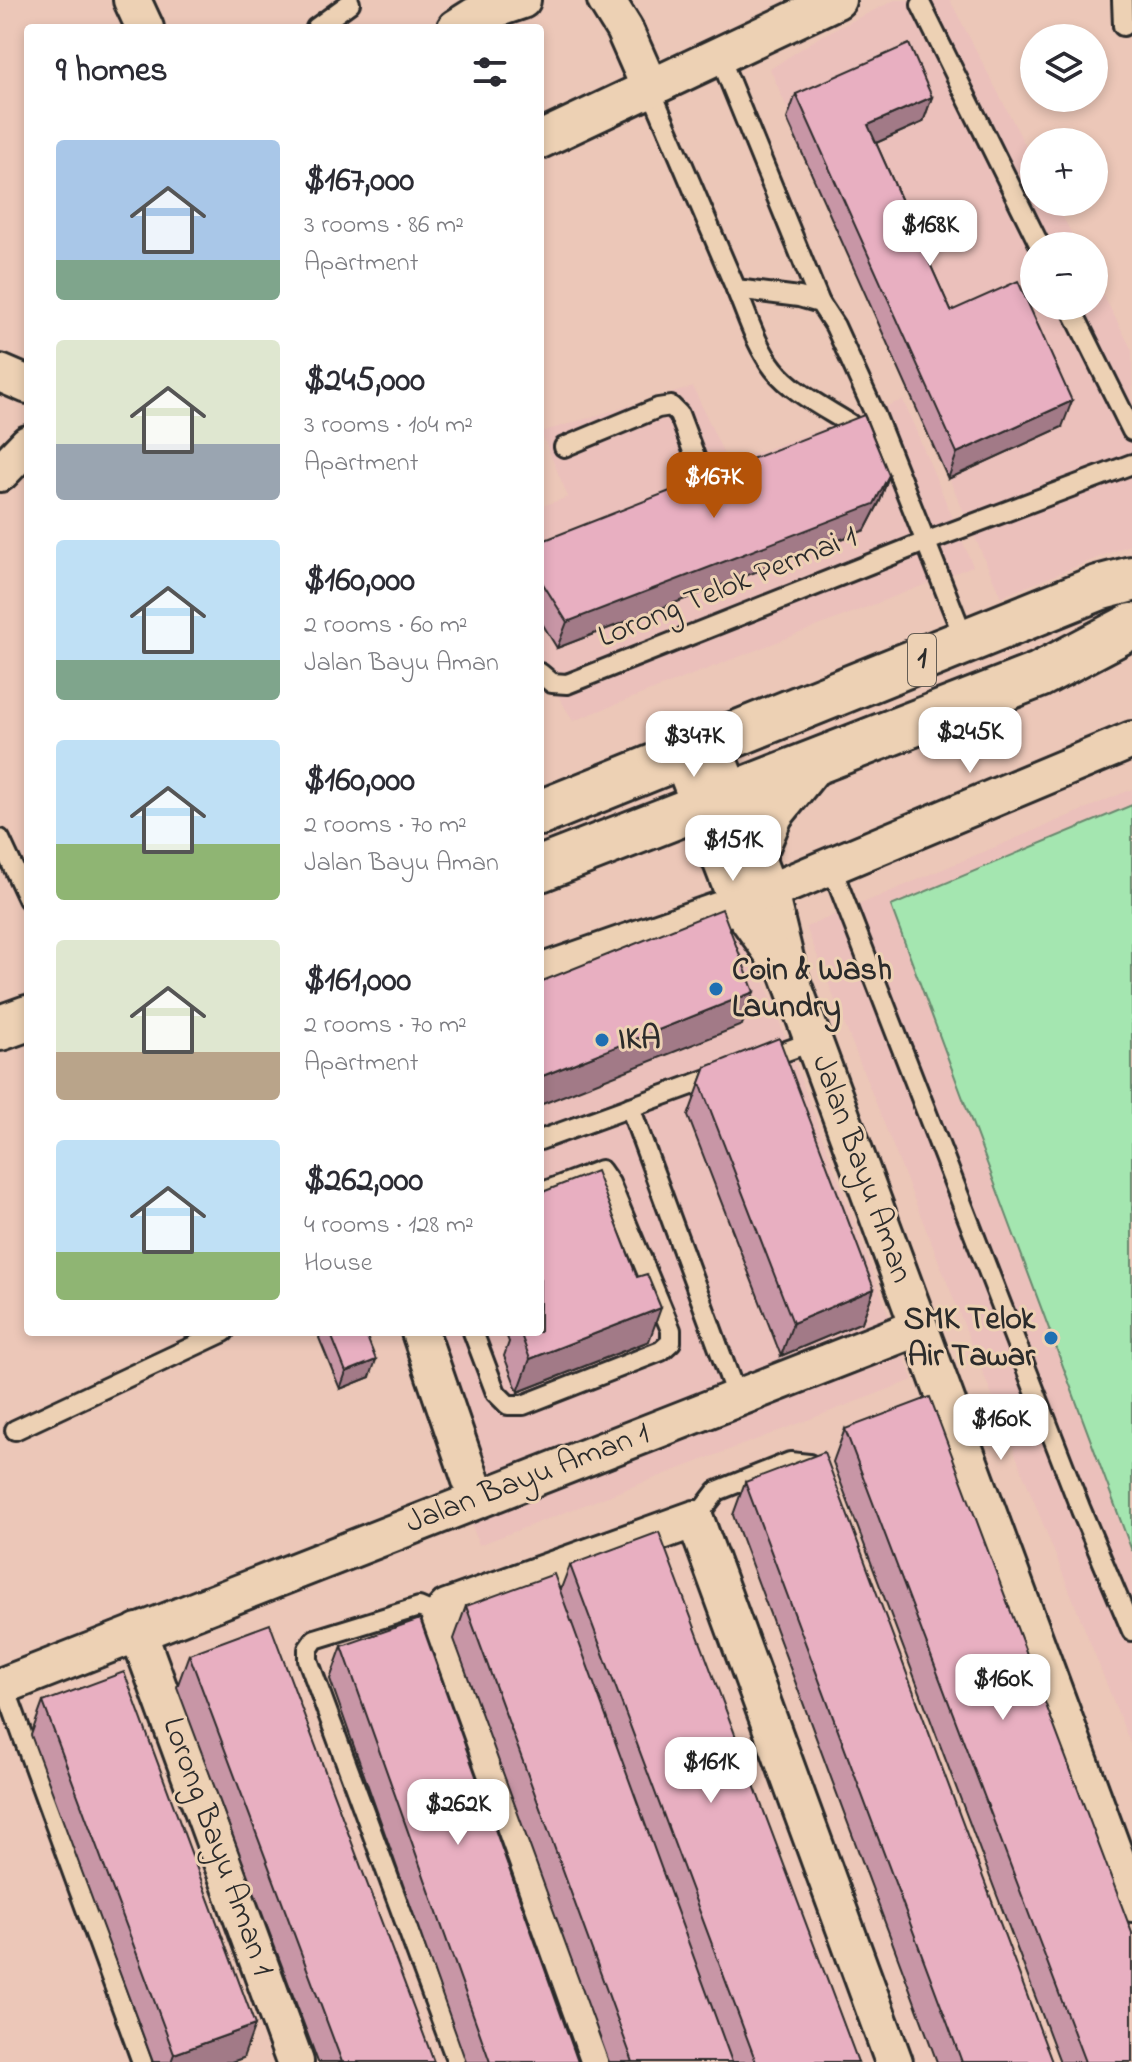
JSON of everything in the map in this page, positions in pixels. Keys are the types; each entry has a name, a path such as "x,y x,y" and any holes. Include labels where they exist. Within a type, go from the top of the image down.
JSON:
{"main road":[{"name":"1","path":"544,811 1098,588 1132,579"},
{"name":"1","path":"544,867 1039,675 1132,626"},
{"path":"753,883 771,813 811,763"},
{"path":"0,1028 24,1019"}],"street":[{"path":"132,0 143,24"},
{"path":"462,24 475,16 522,0"},
{"path":"606,0 624,29 650,88"},
{"path":"544,138 837,0"},
{"path":"0,373 24,383"},
{"path":"0,473 24,448"},
{"path":"544,971 753,883 831,866 1132,740"},
{"name":"Jalan Bayu Aman","path":"697,750 789,975 919,1327 1124,1859 1132,1903"},
{"name":"Jalan Bayu Aman","path":"716,800 753,883"},
{"name":"Jalan Bayu Aman 1","path":"2,1686 919,1327"},
{"path":"421,1336 477,1498"},
{"path":"600,2062 442,1627 444,1612 542,1582 695,1519 894,2062"},
{"name":"Lorong Bayu Aman 1","path":"138,1632 295,2062"}],"lane":[{"path":"1122,0 1123,26"},
{"path":"321,24 350,3"},
{"path":"921,5 1033,232"},
{"path":"719,55 820,303 835,326 875,414 966,643"},
{"path":"650,88 759,342 775,370 842,427 875,414"},
{"path":"736,289 799,297 820,303"},
{"path":"1077,320 1132,431"},
{"path":"564,447 658,408 671,406 679,414 705,483"},
{"name":"Lorong Telok Permai 1","path":"546,678 567,684 925,542 1132,464"},
{"path":"0,839 24,890"},
{"path":"831,866 1081,1510 1132,1631"},
{"path":"544,1139 814,1041"},
{"path":"630,1107 737,1398"},
{"path":"475,1336 496,1393 508,1405 523,1405 661,1351 671,1342 671,1330 665,1315 610,1183 601,1170 544,1191"},
{"path":"15,1430 215,1336"},
{"path":"695,1519 717,1491 790,1462 809,1464 825,1486"},
{"path":"444,1612 419,1607 315,1639 308,1649 308,1660 457,2062"},
{"path":"2,1686 142,2062"}],"shaded area":[{"path":"895,0 950,0 1020,135 1020,216 1062,216 1071,232 1020,232 1020,320 1108,320 1108,304 1132,350 1132,544 1001,597 770,69 821,36"},
{"path":"693,387 728,463 903,400 973,566 573,721 544,672 544,506 568,497 544,439 544,431"},
{"name":"SMK Telok Air Tawar","path":"1132,789 1132,1748 806,927"},
{"path":"733,897 913,1380 479,1545 404,1336 544,1336 544,970"}],"green space":[{"path":"1132,805 1132,1551 891,906"}],"building":[{"path":"909,44 932,97 868,125 951,311 1018,281 1020,320 1036,320 1072,401 957,453 796,94"},
{"path":"864,415 889,475 874,504 567,622 544,585 544,540"},
{"path":"722,909 754,992 544,1075 544,980"},
{"path":"779,1038 874,1289 793,1323 700,1083 706,1067"},
{"path":"596,1171 637,1277 647,1274 661,1308 530,1359 521,1336 544,1336 544,1191"},
{"path":"332,1336 367,1336 376,1360 346,1372"},
{"path":"930,1397 1132,1933 1132,2062 1085,2062 845,1429"},
{"path":"824,1452 1052,2062 962,2062 745,1482"},
{"path":"659,1532 858,2062 756,2062 570,1565"},
{"path":"554,1574 732,2062 633,2062 466,1606"},
{"path":"420,1619 578,2062 490,2062 342,1646"},
{"path":"270,1624 434,2062 342,2062 189,1654"},
{"path":"124,1672 255,2025 174,2054 43,1702"}],"place":[{"name":"Coin & Wash Laundry","path":"716,989"},
{"name":"IKA","path":"602,1040"},
{"name":"SMK Telok Air Tawar","path":"1051,1338"}]}
